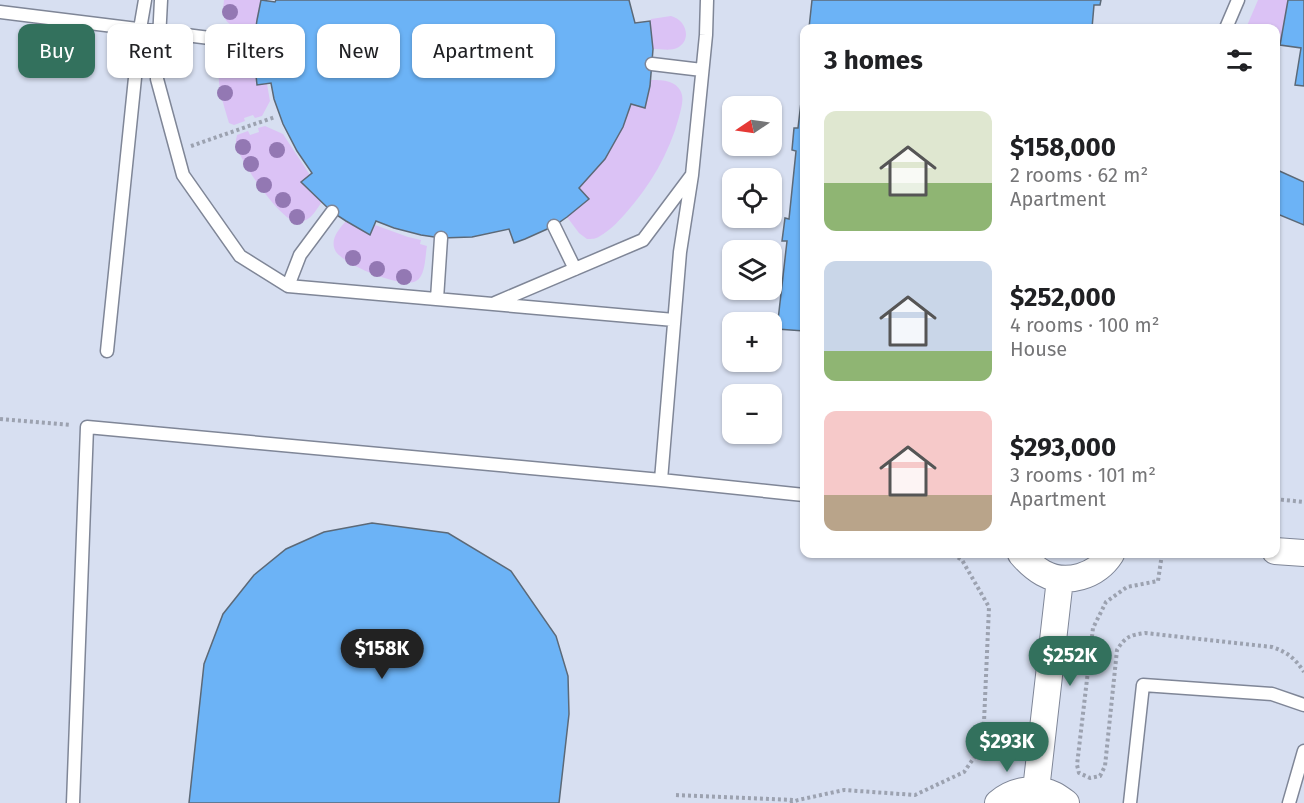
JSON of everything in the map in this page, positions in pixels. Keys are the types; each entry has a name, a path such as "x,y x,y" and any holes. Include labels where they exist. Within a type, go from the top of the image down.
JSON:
{"street":[{"path":"1280,551 1304,553"},
{"path":"1025,558 1044,574 1060,579 1077,578 1093,572 1108,558"},
{"path":"1036,790 1060,579"},
{"path":"998,803 1019,791 1036,790 1053,795 1066,803"}],"lane":[{"path":"141,24 145,0"},
{"path":"159,24 161,0"},
{"path":"661,480 680,252 692,175 708,0"},
{"path":"1228,24 1238,0"},
{"path":"0,12 107,25"},
{"path":"652,64 702,70"},
{"path":"107,351 135,78"},
{"path":"157,78 183,175 240,256 288,286 674,320"},
{"path":"494,304 643,240 692,175"},
{"path":"288,286 300,255 332,212"},
{"path":"554,226 575,268"},
{"path":"437,299 441,238"},
{"path":"73,803 87,427 800,495"},
{"path":"1130,803 1143,685 1272,694 1304,705"},
{"path":"1289,803 1304,751"}],"path":[{"path":"177,152 275,117"},
{"path":"0,419 87,427"},
{"path":"1280,500 1304,502"},
{"path":"790,803 844,790 915,795 964,772 983,745 990,607 959,558"},
{"path":"1161,558 1158,581 1127,587 1106,602 1093,628 1077,765 1079,773 1090,778 1100,776 1105,766 1117,650 1123,640 1133,634 1145,633 1272,646 1286,652 1299,663 1304,672"},
{"path":"676,795 798,800"}],"shaded area":[{"path":"224,0 261,0 256,24 230,24 225,19"},
{"path":"1258,0 1288,0 1280,45 1280,24 1248,24"},
{"path":"671,16 684,26 685,41 675,49 653,49 651,19"},
{"path":"256,78 256,85 267,84 270,101 262,116 255,118 253,115 234,125 229,123 219,79"},
{"path":"651,80 671,82 681,93 682,107 670,144 643,192 625,214 603,234 587,239 579,233 567,217 589,199 579,188 605,159 631,104 645,108"},
{"path":"265,126 283,134 310,175 302,183 322,202 313,215 306,220 292,220 277,207 249,170 237,147 237,135 248,131 250,135 259,132 258,128"},
{"path":"346,221 370,235 375,225 421,240 420,244 427,246 422,275 416,281 398,282 372,274 348,262 340,256 334,246 336,234"}],"building":[{"path":"261,0 275,2 276,0 629,0 635,23 650,21 653,49 650,86 645,108 631,104 623,127 605,159 579,188 589,199 554,226 514,243 509,229 472,237 441,238 394,228 376,221 370,235 332,212 301,182 312,173 283,124 271,83 257,85 256,78 305,78 305,24 256,24"},
{"path":"812,0 1101,0 1100,5 1094,5 1092,24 809,24"},
{"path":"1288,0 1304,0 1304,86 1295,85 1301,48 1280,45"},
{"path":"800,111 800,331 782,329 782,312 779,312 787,241 782,241 785,218 789,219 796,151 792,150 794,128 798,128"},
{"path":"1280,171 1304,182 1304,225 1280,215"},
{"path":"372,523 448,533 511,571 556,636 568,676 569,714 559,803 189,803 204,664 223,614 254,575 286,549 324,532"}]}
